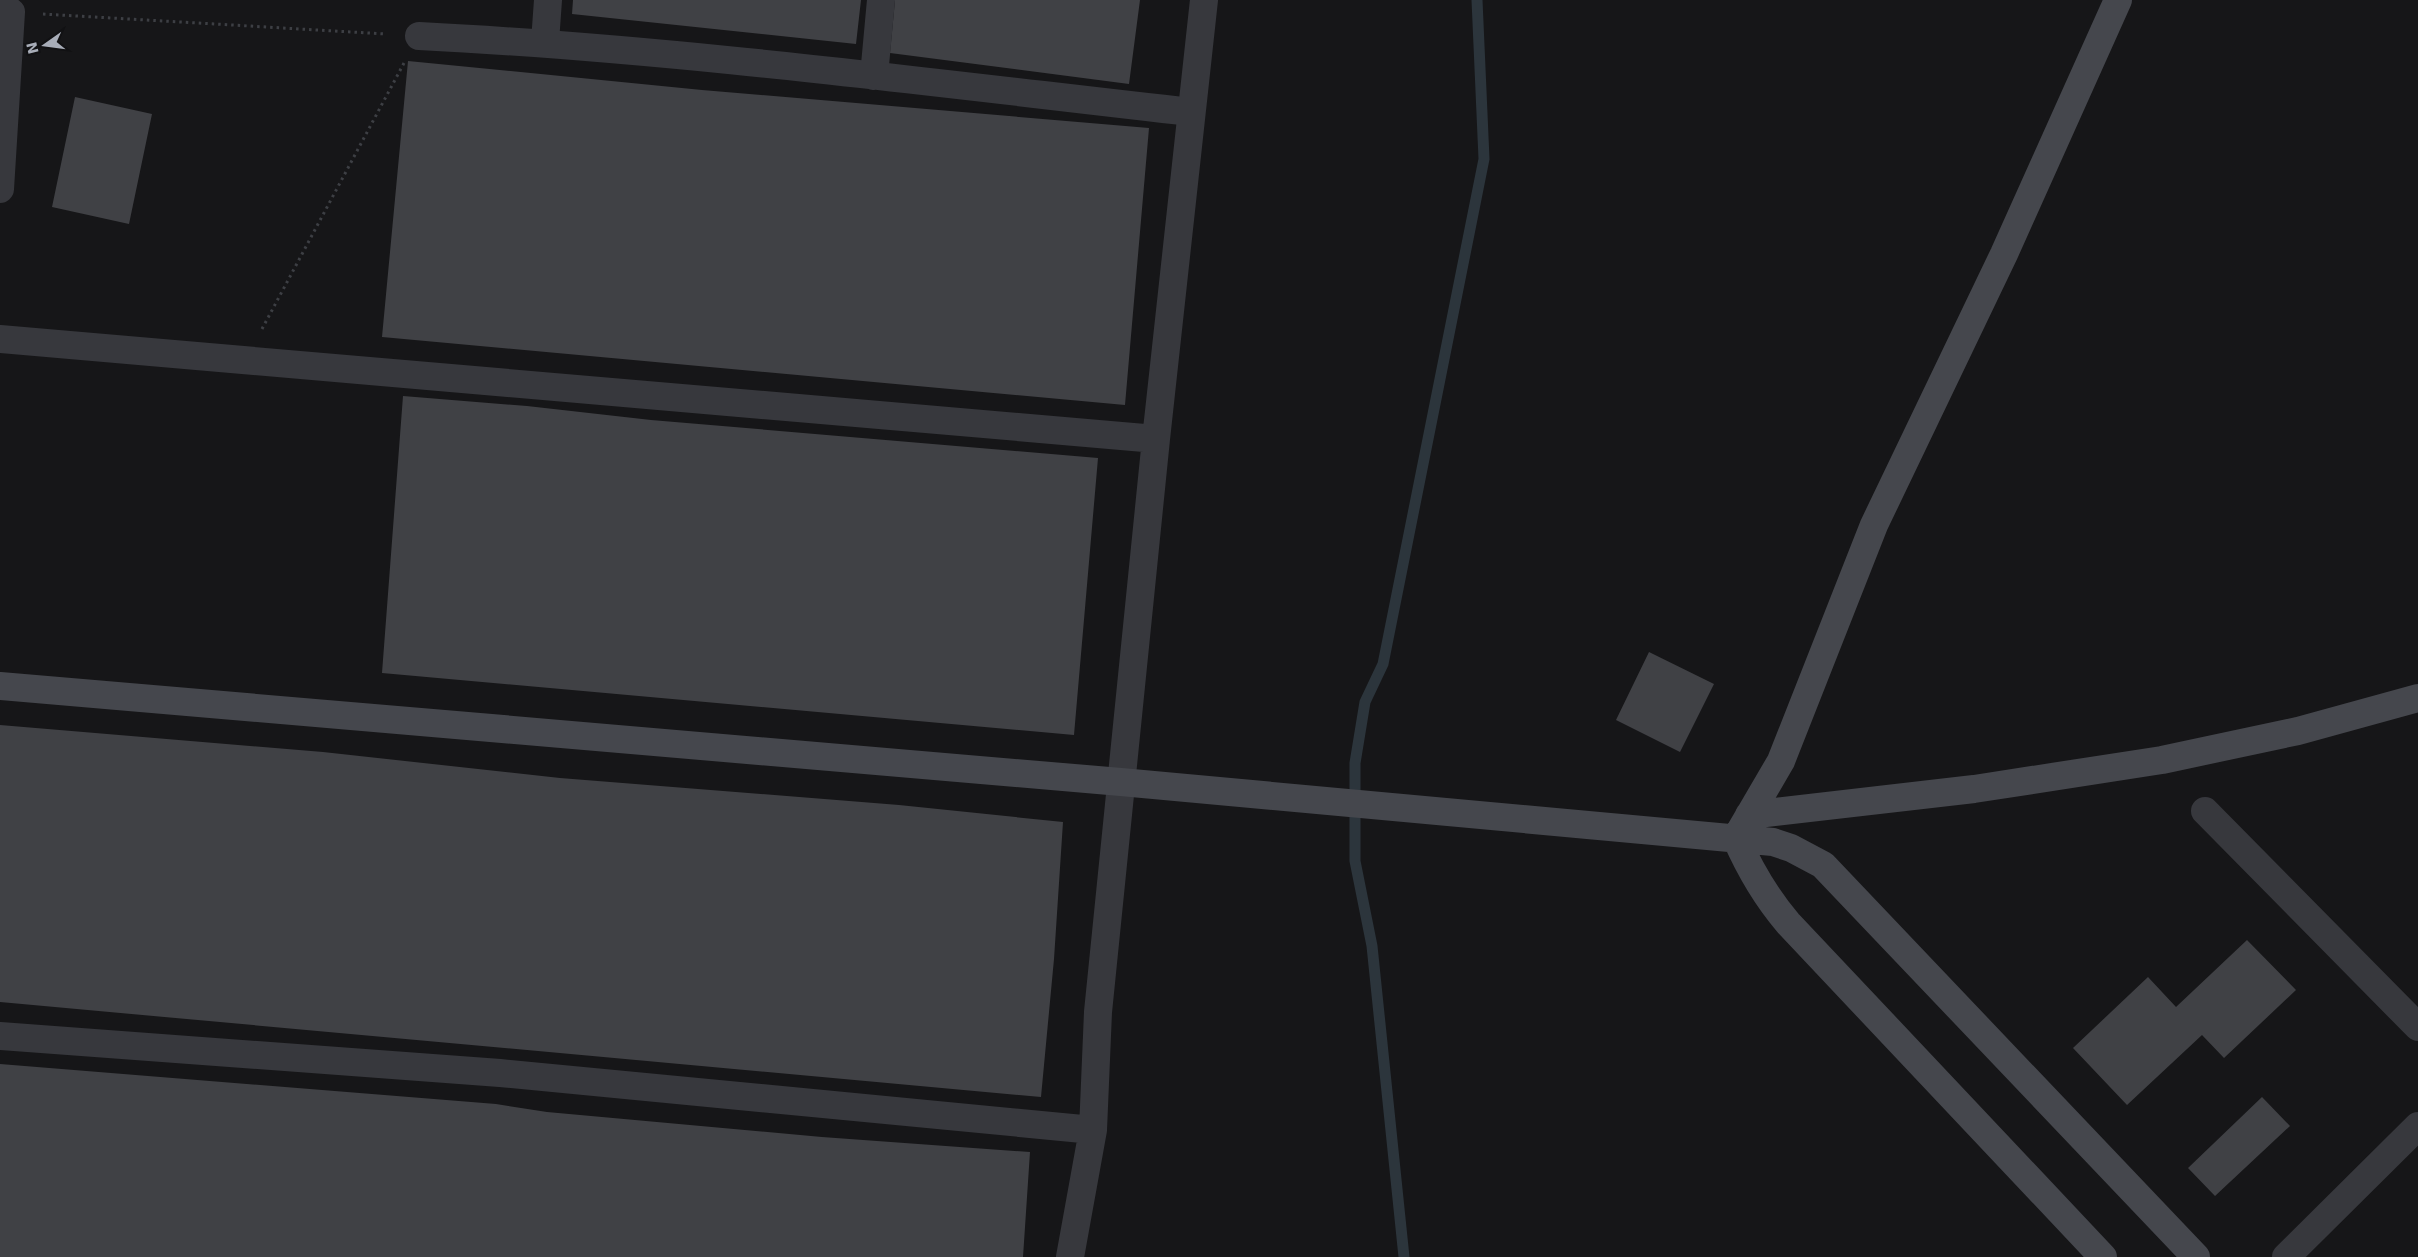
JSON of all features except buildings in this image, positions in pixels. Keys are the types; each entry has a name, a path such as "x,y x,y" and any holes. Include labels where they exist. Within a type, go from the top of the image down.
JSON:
{"street":[{"path":"546,42 548,0"},
{"path":"874,76 881,0"},
{"path":"1070,1257 1093,1130 1098,1012 1120,782 1204,0"},
{"path":"1736,838 1781,761 1874,525 2004,254 2118,0"},
{"path":"0,189 5,8"},
{"path":"419,36 546,42 874,76 1191,112"},
{"path":"0,339 1156,439"},
{"path":"0,686 1120,782 1755,839 1791,848 1823,865 2196,1257"},
{"path":"1749,815 1974,789 2162,760 2298,731 2418,698"},
{"path":"2204,811 2418,1027"},
{"path":"1736,838 1749,868 1766,897 1788,923 2103,1257"},
{"path":"0,1036 500,1073 1093,1130"},
{"path":"2286,1257 2418,1126"}],"path":[{"path":"5,8 419,36 245,360"}],"waterway":[{"path":"1404,1257 1372,946 1355,861 1355,763 1365,702 1383,664 1484,159 1477,0"}]}
